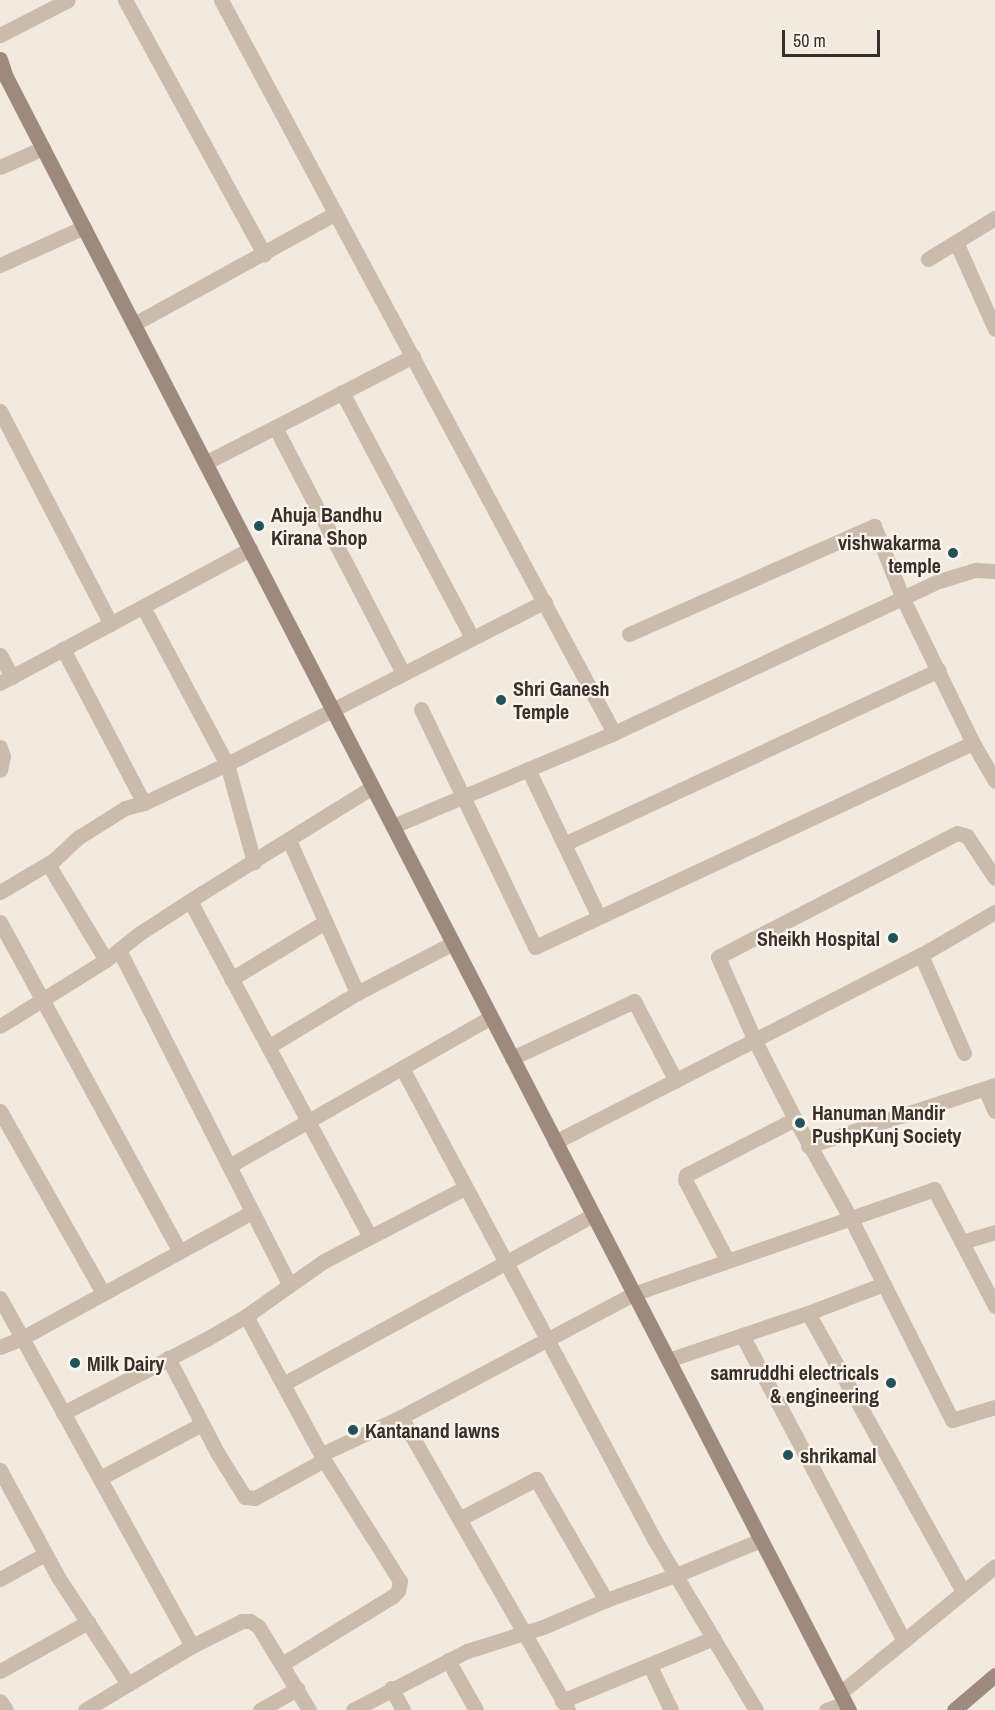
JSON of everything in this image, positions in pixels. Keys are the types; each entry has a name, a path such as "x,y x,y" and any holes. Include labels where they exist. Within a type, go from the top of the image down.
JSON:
{"street":[{"path":"0,35 68,0"},
{"path":"126,0 264,254"},
{"path":"221,0 614,733"},
{"path":"1,66 845,1702"},
{"path":"0,167 43,148"},
{"path":"134,324 336,213"},
{"path":"928,259 995,218"},
{"path":"0,265 84,227"},
{"path":"956,242 995,329"},
{"path":"205,463 413,356"},
{"path":"342,392 472,638"},
{"path":"0,411 111,624"},
{"path":"275,427 403,673"},
{"path":"629,634 874,526 903,599 973,743 995,781"},
{"path":"0,655 6,680 250,549"},
{"path":"393,826 614,733 939,581 976,570 995,571"},
{"path":"0,892 48,864 79,837 125,808 144,802 227,764 545,601"},
{"path":"143,607 227,764 254,862"},
{"path":"63,649 144,802"},
{"path":"564,844 939,670"},
{"path":"421,709 535,947 973,743"},
{"path":"0,747 3,756 0,770"},
{"path":"528,769 599,917"},
{"path":"0,1026 372,787"},
{"path":"995,878 967,836 957,833 718,957 755,1041 808,1146 851,1219 952,1420 995,1407"},
{"path":"289,840 357,993"},
{"path":"48,864 106,960"},
{"path":"190,902 370,1236"},
{"path":"555,1142 921,955 995,912"},
{"path":"0,922 179,1250"},
{"path":"231,979 326,922"},
{"path":"268,1047 357,993 453,943"},
{"path":"119,950 289,1284"},
{"path":"921,955 964,1053"},
{"path":"512,1058 634,1000 676,1081"},
{"path":"229,1166 491,1017"},
{"path":"402,1068 464,1188 676,1575 756,1710"},
{"path":"808,1146 990,1087 995,1111"},
{"path":"1,1116 103,1293"},
{"path":"727,1260 685,1180 686,1175 795,1119"},
{"path":"63,1413 246,1316 289,1284 370,1236 464,1188"},
{"path":"168,1358 241,1493 250,1499 323,1457 633,1294 934,1188 995,1306"},
{"path":"0,1347 22,1338 252,1212"},
{"path":"283,1383 506,1265 593,1215"},
{"path":"962,1242 995,1232"},
{"path":"668,1360 808,1313 884,1284"},
{"path":"0,1298 192,1646"},
{"path":"808,1313 963,1592"},
{"path":"246,1316 323,1457 397,1573 400,1587 393,1596 282,1664"},
{"path":"742,1335 904,1641"},
{"path":"401,1417 461,1518 565,1706 713,1638"},
{"path":"100,1478 202,1424"},
{"path":"0,1470 45,1554 128,1684"},
{"path":"461,1518 536,1479 606,1600"},
{"path":"353,1710 391,1688 467,1651 525,1634 761,1540"},
{"path":"0,1579 45,1554"},
{"path":"826,1710 845,1702 904,1641 995,1566"},
{"path":"85,1710 192,1646 242,1621 250,1621 258,1626 309,1710"},
{"path":"0,1671 87,1622"},
{"path":"448,1660 476,1710"},
{"path":"650,1666 671,1710"},
{"path":"954,1710 995,1675"},
{"path":"391,1688 403,1710"},
{"path":"260,1710 297,1689"},
{"path":"0,1701 6,1710"}],"place":[{"name":"Ahuja Bandhu Kirana Shop","path":"259,526"},
{"name":"vishwakarma temple","path":"953,553"},
{"name":"Shri Ganesh Temple","path":"501,700"},
{"name":"Sheikh Hospital","path":"893,938"},
{"name":"Hanuman Mandir PushpKunj Society","path":"800,1123"},
{"name":"Milk Dairy","path":"75,1363"},
{"name":"samruddhi electricals & engineering","path":"891,1383"},
{"name":"Kantanand lawns","path":"353,1430"},
{"name":"shrikamal","path":"788,1455"}]}
